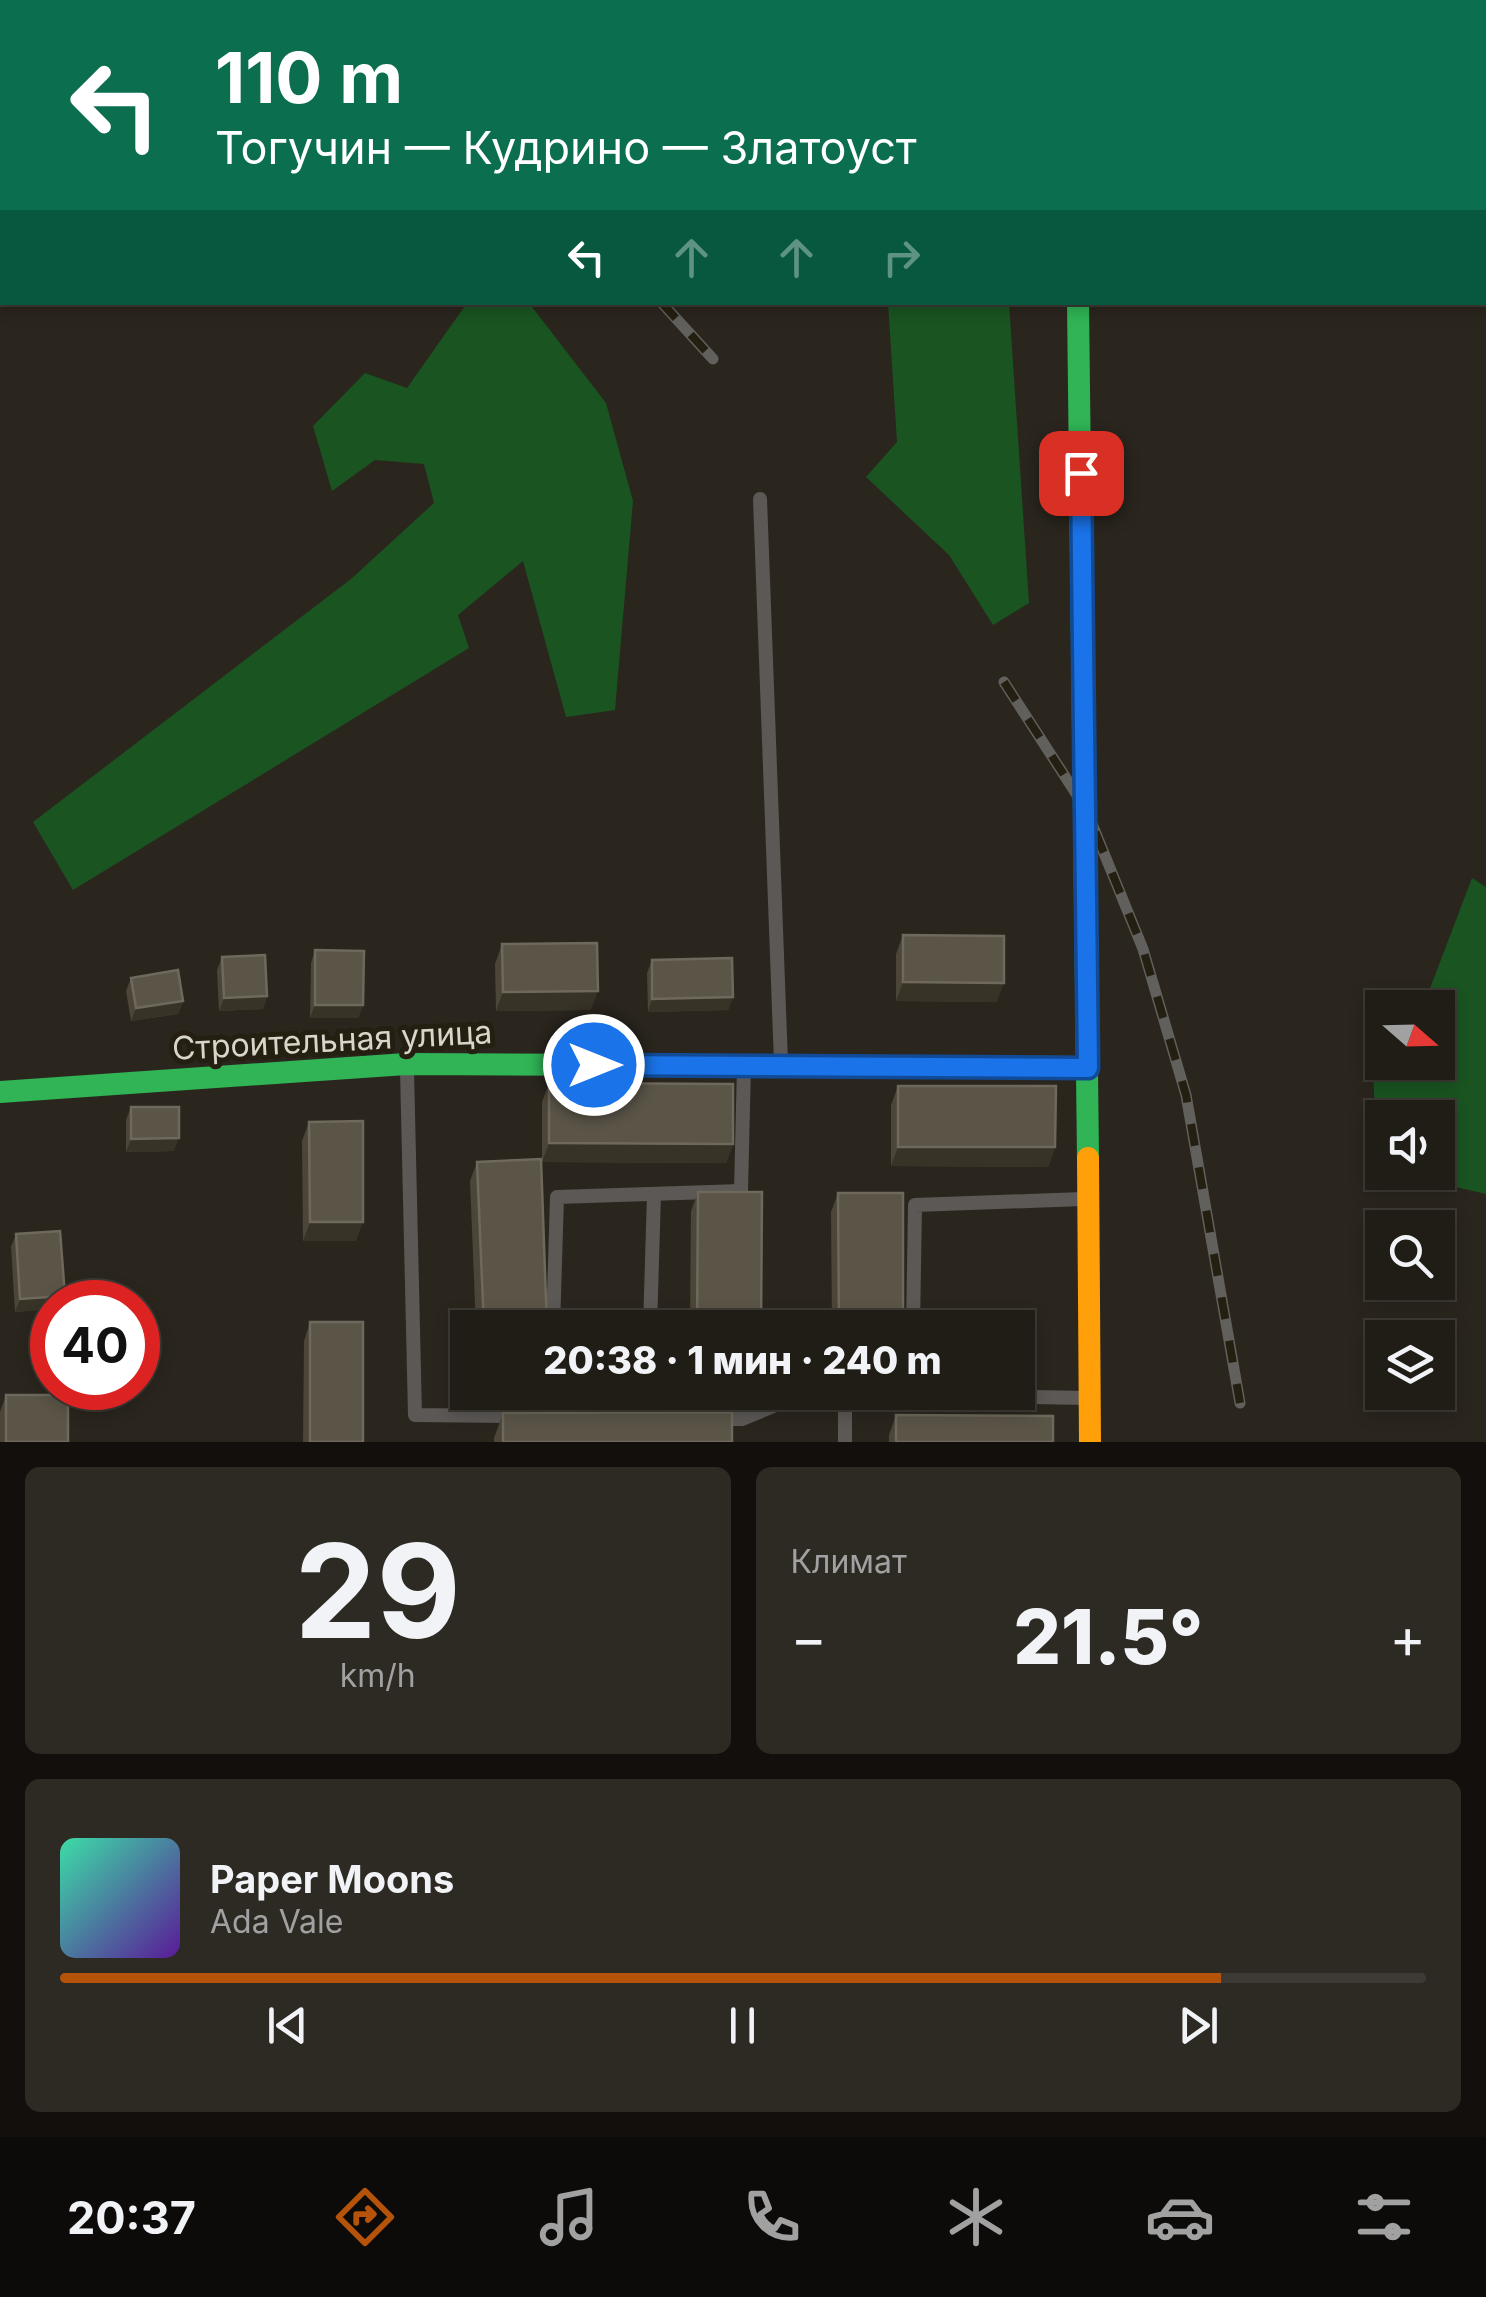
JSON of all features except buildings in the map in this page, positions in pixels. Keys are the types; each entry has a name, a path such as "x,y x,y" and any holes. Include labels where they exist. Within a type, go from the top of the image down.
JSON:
{"street":[{"path":"1078,305 1090,1442"},
{"name":"Строительная улица","path":"0,1092 406,1064 1088,1068"}],"lane":[{"path":"760,499 782,1066"},
{"path":"406,1064 415,1415 569,1417"},
{"path":"554,1310 557,1197 741,1190 744,1066"},
{"path":"651,1310 654,1194"},
{"path":"914,1310 915,1205 1089,1198"},
{"path":"1035,1397 1089,1398"},
{"path":"550,1410 550,1417"},
{"path":"647,1410 647,1418"},
{"path":"704,1419 742,1419 764,1410"},
{"path":"845,1410 845,1442"},
{"path":"628,1418 666,1418"}],"green space":[{"path":"466,305 531,305 606,403 633,501 615,710 566,717 523,561 458,615 469,648 73,890 33,822 351,579 434,503 424,464 375,460 332,491 313,426 365,373 407,388"},
{"path":"888,305 1009,305 1029,603 993,625 949,555 866,477 897,442"},
{"path":"1472,878 1486,887 1486,1194 1455,1187 1455,1100 1374,1100 1373,1080 1455,1080 1455,990 1429,990"}],"railway":[{"path":"664,305 713,359"},
{"path":"1004,682 1086,809 1143,949 1186,1095 1240,1403"}],"traffic: fast":[{"path":"1078,305 1088,1158"},
{"path":"0,1092 406,1064 1088,1067"}],"traffic: slow":[{"path":"1088,1158 1090,1442"}],"route":[{"path":"594,1065 1088,1068 1081,473"}]}
